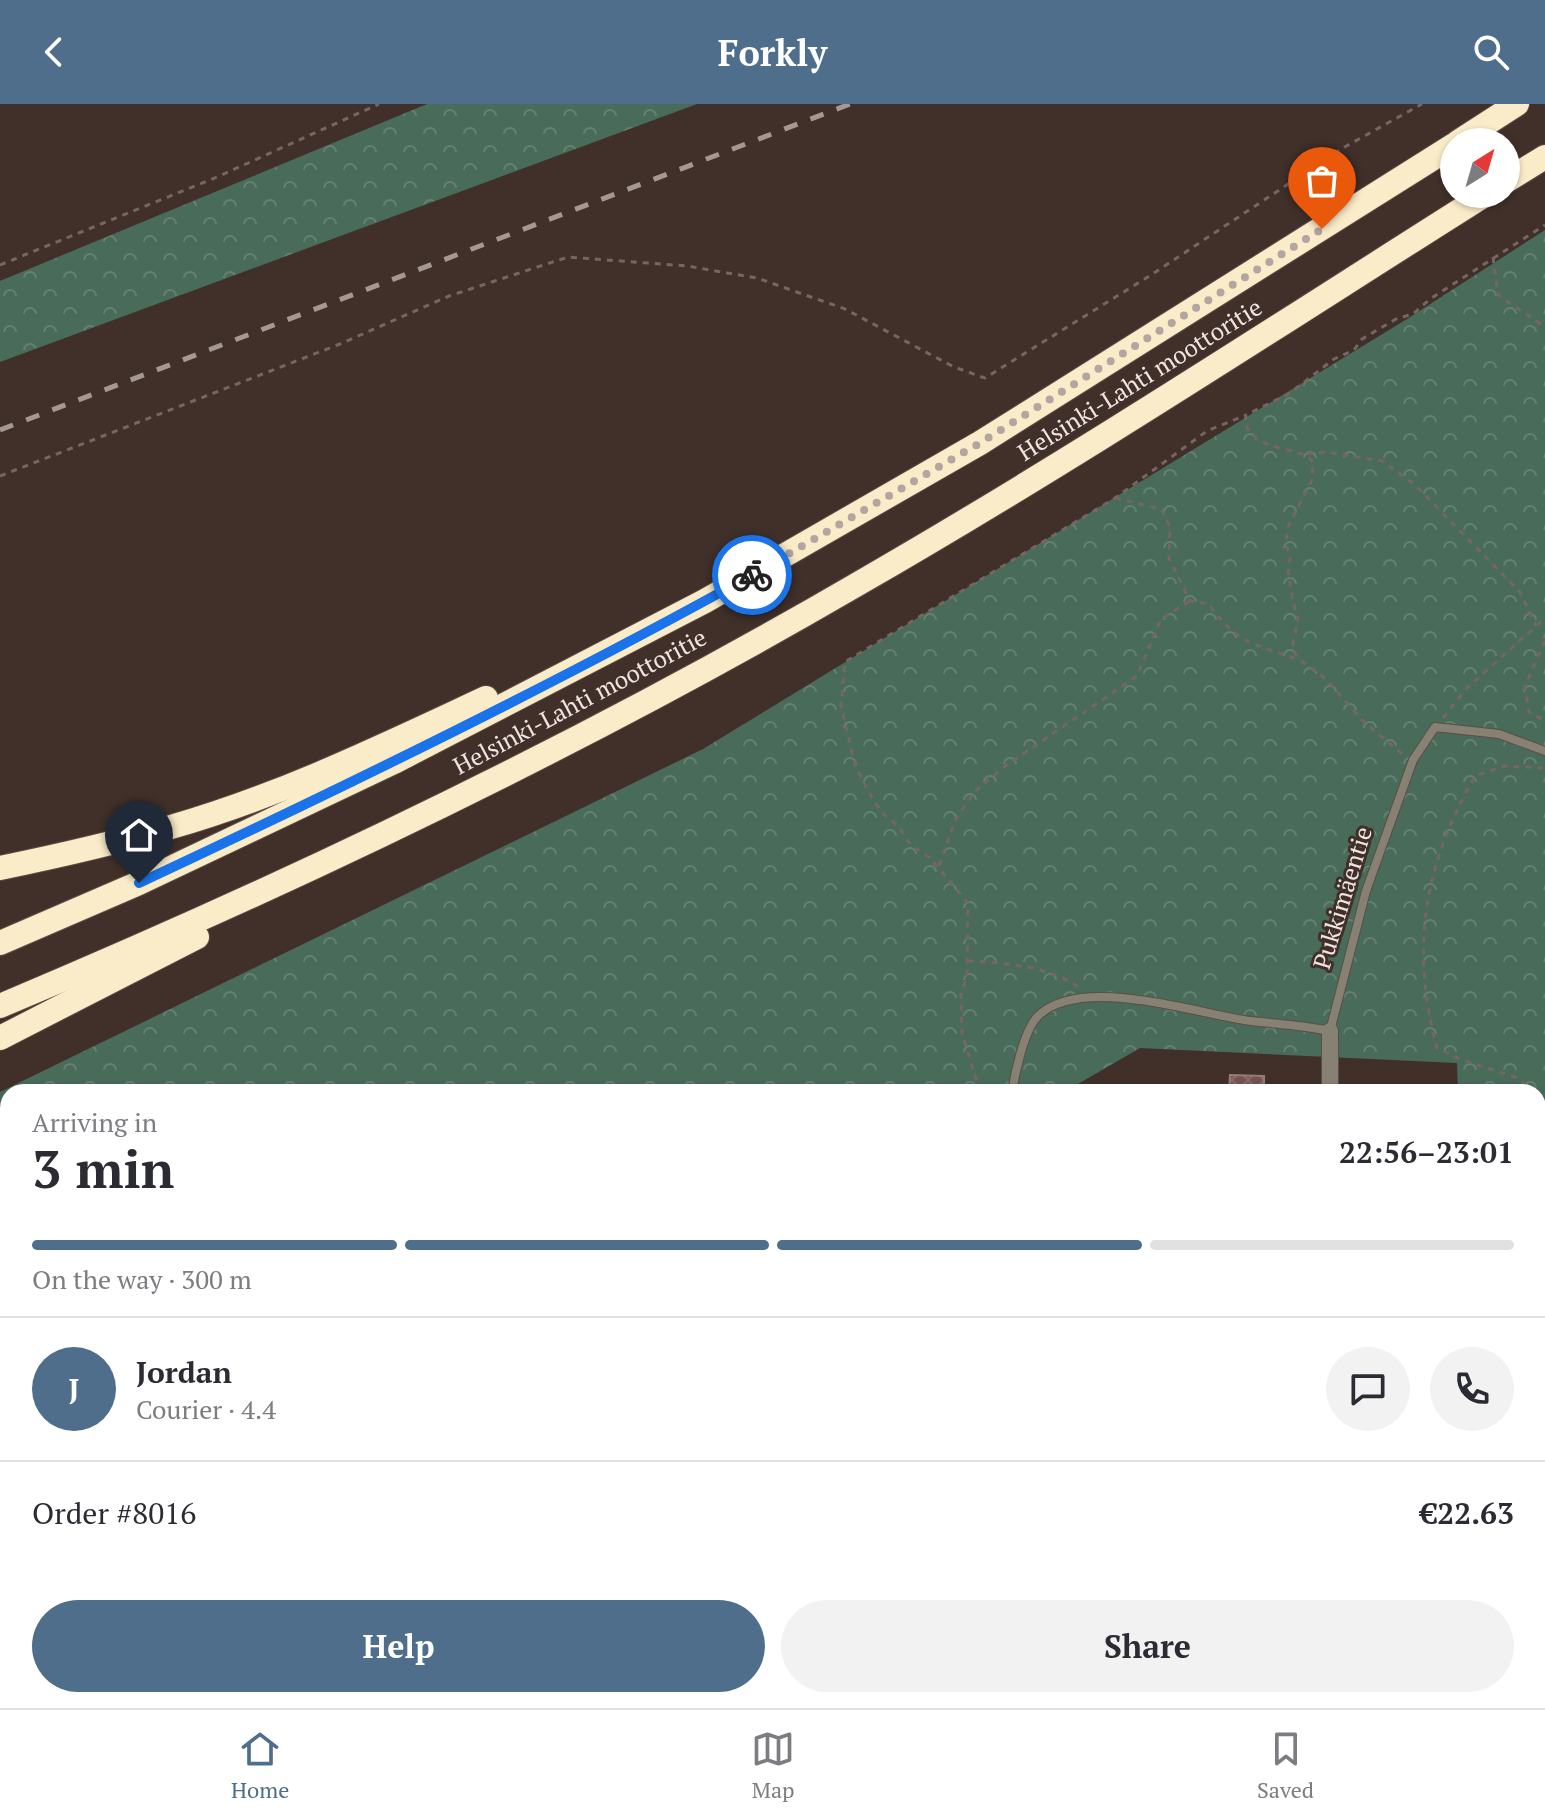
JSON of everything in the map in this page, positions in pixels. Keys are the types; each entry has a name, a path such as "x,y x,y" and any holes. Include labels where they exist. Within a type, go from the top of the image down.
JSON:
{"highway":[{"name":"Helsinki-Lahti moottoritie","path":"1479,128 1517,104"},
{"name":"Helsinki-Lahti moottoritie","path":"0,943 167,870 394,762 551,683 818,538 980,443 1440,153"},
{"path":"1520,172 1545,157"},
{"name":"Helsinki-Lahti moottoritie","path":"0,1006 189,924 425,814 652,698 855,586 1200,377 1464,208"},
{"path":"0,868 82,851 187,822 338,766 490,696 551,683"},
{"path":"0,1038 425,814"}],"street":[{"name":"Pukkimäentie","path":"1330,1031 1330,1084"}],"lane":[{"path":"1435,727 1499,734 1545,751"},
{"name":"Pukkimäentie","path":"1330,1031 1366,891 1412,764 1435,727"},
{"path":"1013,1084 1016,1063 1037,1017 1070,998 1113,997 1330,1031"}],"path":[{"path":"0,265 217,177 377,104"},
{"path":"0,476 340,344 449,296 568,257 687,266 757,278 845,309 954,367 985,378 1151,275 1341,149 1422,104"},
{"path":"977,1084 962,1033 961,994 967,976 968,903 930,858 910,844 898,826 882,813 868,791 855,765 841,706 845,662 1115,498 1207,431 1290,393 1334,359 1354,350 1362,339 1396,319 1413,314 1430,299 1545,225"},
{"path":"1493,257 1498,295 1545,327"},
{"path":"1246,415 1245,424 1255,436 1268,445 1310,457 1313,462 1312,480 1288,527 1286,543 1290,558 1288,572 1298,620 1294,652 1327,680 1361,719 1412,764"},
{"path":"1303,455 1325,452 1382,461 1414,484 1520,592 1536,626"},
{"path":"1115,498 1161,509 1170,527 1169,558 1190,601"},
{"path":"938,867 955,821 974,792 1004,767 1137,676 1161,619 1190,601 1209,604 1219,619 1246,642 1300,660"},
{"path":"1435,727 1467,688 1545,618"},
{"path":"1545,641 1525,686 1529,712 1545,721"},
{"path":"1525,1084 1515,1077 1462,1060 1437,1048 1426,1008 1423,945 1433,871 1452,816 1475,776 1504,766 1545,768"},
{"path":"968,961 998,962 1056,976 1076,985 1086,997"},
{"path":"1418,1708 1431,1708"}],"green space":[{"path":"427,104 697,104 0,362 0,281"},
{"path":"1545,230 1545,1084 1458,1084 1457,1063 1140,1048 1078,1084 16,1084 703,749 1407,319"}],"building":[{"path":"1230,1075 1264,1076 1264,1084 1229,1084"}],"railway":[{"path":"0,430 850,104"}],"way so far":[{"path":"752,575 980,443 1322,229"}],"route":[{"path":"139,883 394,762 551,683 752,575"}]}
